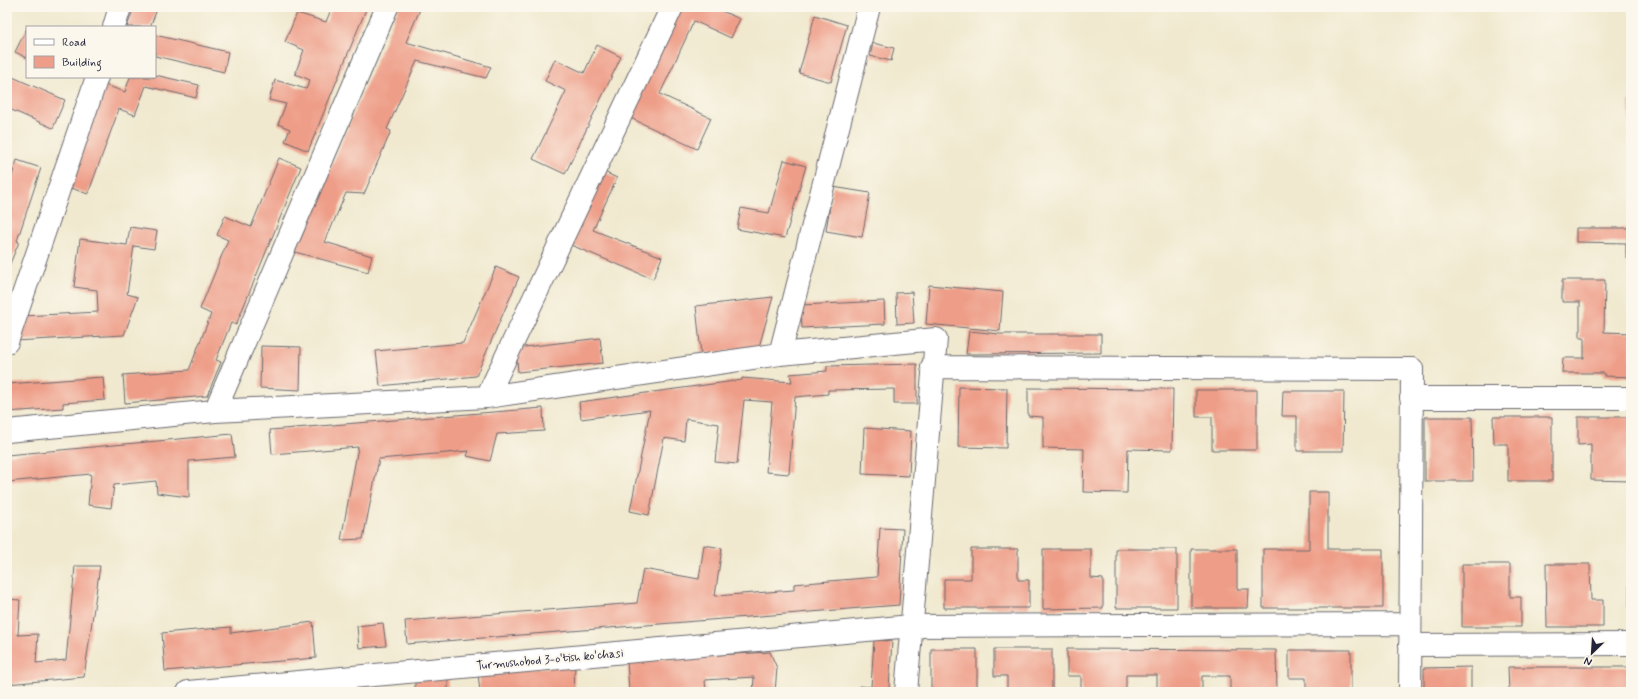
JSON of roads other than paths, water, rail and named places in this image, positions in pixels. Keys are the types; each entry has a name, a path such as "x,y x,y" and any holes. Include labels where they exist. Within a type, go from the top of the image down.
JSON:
{"street":[{"path":"114,26 120,7"},
{"path":"215,411 387,7"},
{"path":"487,397 672,7"},
{"path":"780,354 869,7"},
{"path":"7,342 97,78"},
{"path":"7,431 215,411 487,397 780,354 936,339 932,367 906,692"},
{"path":"932,367 1412,369 1410,692"},
{"path":"1411,398 1631,398"},
{"name":"Turmushobod 3-o'tish ko'chasi","path":"188,692 911,626 1410,634 1631,644"}]}
